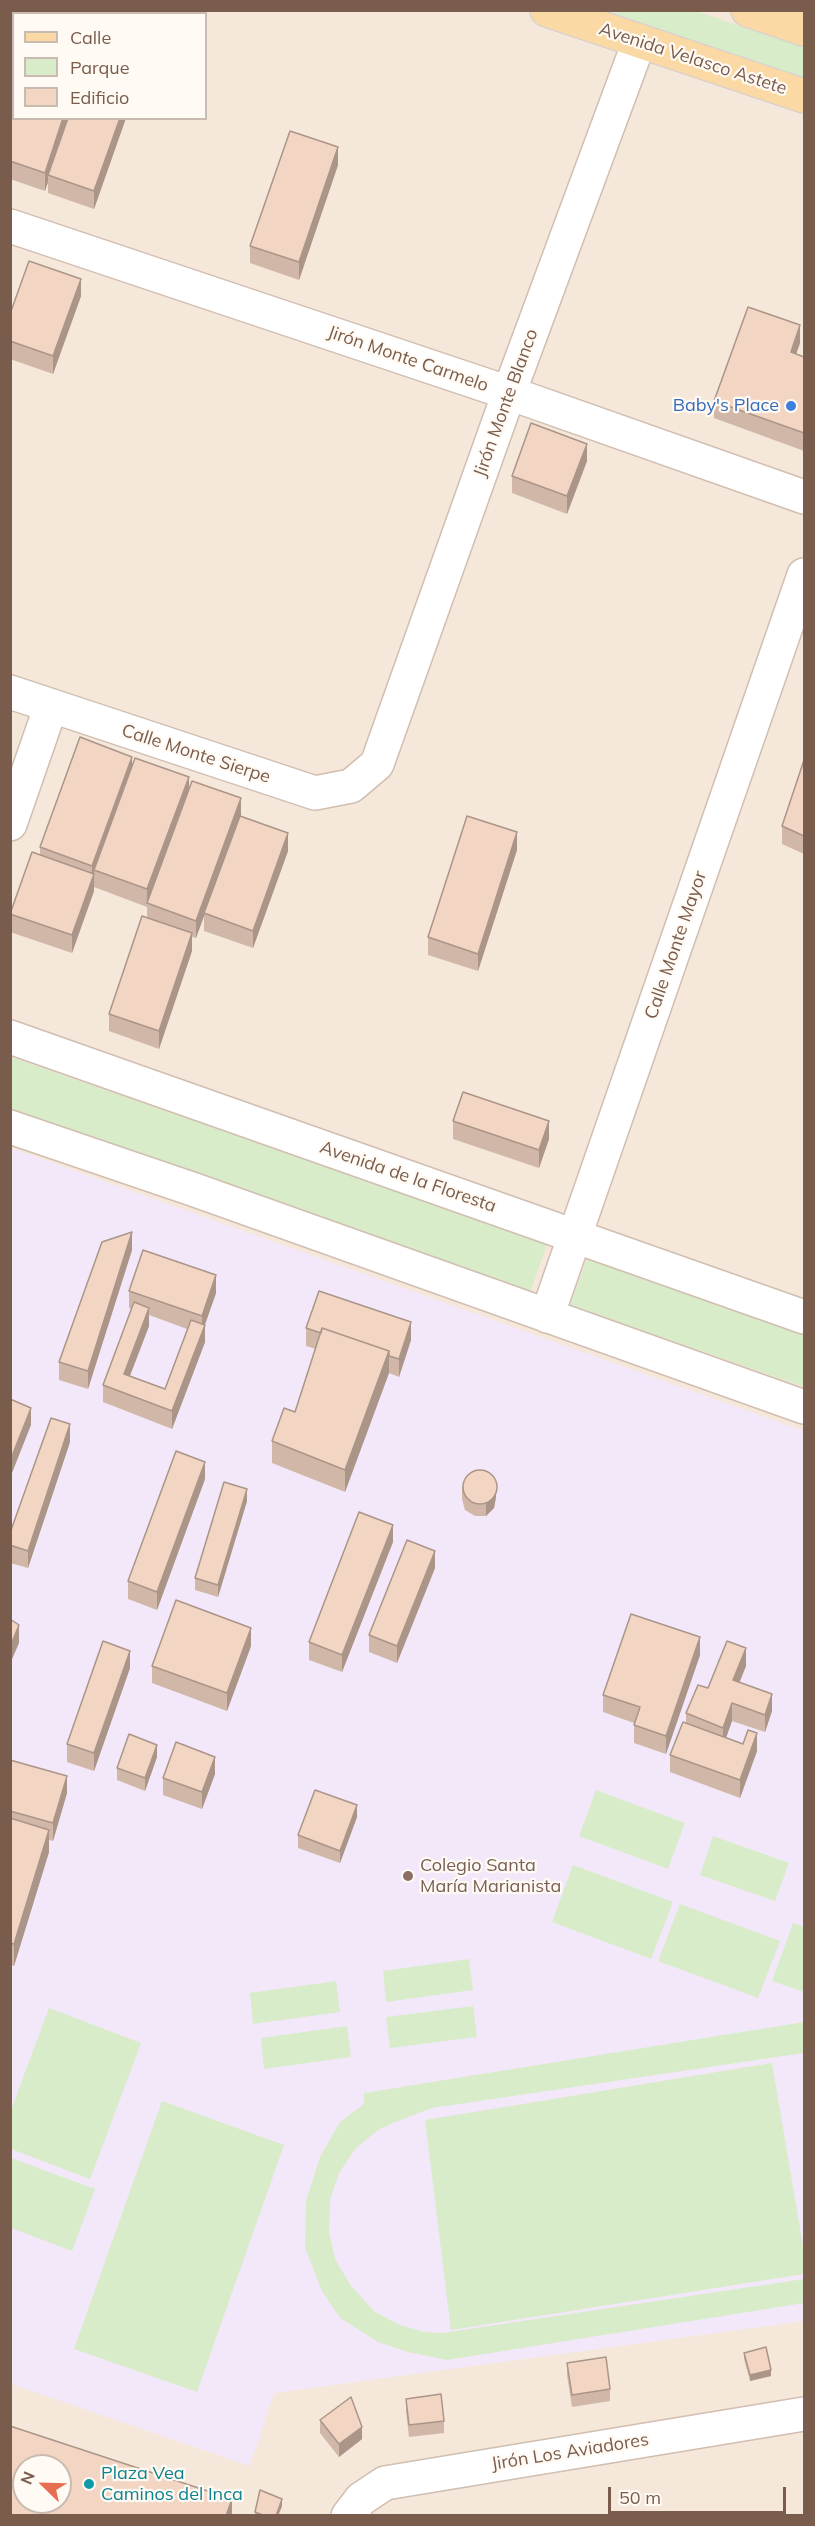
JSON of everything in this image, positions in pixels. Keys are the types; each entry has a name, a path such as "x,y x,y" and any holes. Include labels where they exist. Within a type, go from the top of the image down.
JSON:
{"main road":[{"name":"Avenida Velasco Astete","path":"548,10 804,96"},
{"path":"748,10 804,29"}],"street":[{"name":"Jirón Monte Blanco","path":"377,764 509,393 639,42"},
{"name":"Jirón Monte Carmelo","path":"10,226 509,393 804,497"},
{"name":"Calle Monte Mayor","path":"547,1316 804,575"},
{"name":"Calle Monte Sierpe","path":"10,692 315,793 351,786 377,764"},
{"path":"10,824 51,706"},
{"name":"Avenida de la Floresta","path":"10,1037 804,1317"},
{"path":"10,1127 195,1190 804,1407"},
{"name":"Jirón Los Aviadores","path":"348,2516 361,2499 385,2483 804,2414"}],"shaded area":[{"path":"11,11 804,11 804,2515 11,2515"},
{"name":"Colegio Santa María Marianista","path":"11,1148 804,1431 804,2321 274,2393 250,2466 11,2384"}],"green space":[{"path":"580,11 695,11 804,47 804,86"},
{"path":"11,1057 547,1244 530,1293 11,1113"},
{"path":"588,1256 804,1331 804,1387 570,1305"},
{"path":"596,1790 685,1823 668,1869 579,1836"},
{"path":"713,1836 789,1863 775,1901 700,1875"},
{"path":"573,1865 673,1902 651,1959 552,1922"},
{"path":"680,1904 780,1941 758,1998 658,1961"},
{"path":"793,1923 804,1927 804,1992 772,1981"},
{"path":"469,1959 473,1990 386,2002 383,1971"},
{"path":"336,1981 340,2012 253,2024 250,1993"},
{"path":"473,2006 477,2037 390,2048 386,2017"},
{"path":"49,2008 141,2043 90,2179 11,2149 11,2110"},
{"path":"804,2022 804,2053 432,2108 395,2122 378,2130 356,2148 339,2173 330,2200 329,2232 335,2259 351,2286 375,2312 400,2325 424,2332 442,2333 804,2279 804,2303 447,2360 408,2352 378,2342 340,2318 322,2291 305,2248 306,2201 320,2157 340,2122 364,2104 364,2093"},
{"path":"347,2026 351,2057 264,2069 261,2038"},
{"path":"772,2063 804,2252 804,2274 451,2330 425,2120"},
{"path":"162,2101 284,2145 197,2392 74,2349"},
{"path":"11,2158 95,2189 72,2251 11,2228"}],"building":[{"path":"12,116 12,120 62,120 45,173 10,161 10,120"},
{"path":"67,120 119,120 94,191 48,175"},
{"path":"290,131 338,147 299,262 250,246"},
{"path":"29,261 81,279 53,356 10,341 10,314"},
{"path":"748,307 800,325 791,352 804,357 804,433 714,401"},
{"path":"531,423 587,444 567,496 512,476"},
{"path":"80,737 132,757 92,866 40,847"},
{"path":"135,758 189,777 147,889 94,870"},
{"path":"804,760 804,836 782,826"},
{"path":"192,781 241,798 196,921 147,903"},
{"path":"240,816 288,833 253,931 204,913"},
{"path":"467,816 517,832 478,954 428,937"},
{"path":"32,852 94,874 72,935 10,914"},
{"path":"142,916 192,933 159,1031 109,1014"},
{"path":"463,1092 549,1121 539,1150 453,1121"},
{"path":"132,1232 88,1371 59,1362 102,1242"},
{"path":"143,1250 216,1275 202,1316 129,1291"},
{"path":"319,1291 411,1322 399,1359 389,1356 389,1351 322,1328 321,1333 306,1328"},
{"path":"134,1302 149,1308 124,1374 165,1389 191,1320 205,1325 172,1411 103,1385"},
{"path":"322,1328 389,1351 345,1470 272,1441 284,1408 295,1412"},
{"path":"10,1399 31,1408 10,1461"},
{"path":"51,1418 70,1424 28,1551 10,1545 10,1533"},
{"path":"176,1451 205,1462 157,1592 128,1581"},
{"path":"480,1470 492,1475 497,1487 492,1499 480,1504 468,1499 463,1487 468,1475"},
{"path":"224,1482 247,1489 218,1585 195,1578"},
{"path":"359,1512 393,1525 342,1655 309,1642"},
{"path":"407,1540 435,1551 397,1646 369,1635"},
{"path":"176,1600 251,1628 227,1693 152,1666"},
{"path":"631,1614 700,1637 666,1736 634,1725 640,1707 603,1695"},
{"path":"10,1619 19,1625 10,1647"},
{"path":"103,1641 130,1651 94,1753 67,1744"},
{"path":"727,1641 746,1648 733,1680 772,1694 765,1715 732,1703 723,1728 686,1713 698,1685 708,1688"},
{"path":"683,1722 743,1744 748,1730 757,1733 740,1780 670,1755"},
{"path":"129,1734 157,1745 145,1778 117,1768"},
{"path":"176,1742 215,1757 202,1792 163,1778"},
{"path":"10,1760 67,1776 53,1823 10,1811"},
{"path":"315,1790 357,1805 340,1851 298,1835"},
{"path":"10,1818 49,1830 14,1944 10,1943"},
{"path":"766,2347 771,2370 750,2375 744,2353"},
{"path":"606,2357 610,2389 572,2395 567,2363"},
{"path":"441,2394 444,2421 409,2425 406,2399"},
{"path":"351,2397 362,2427 339,2444 320,2420"},
{"path":"10,2426 232,2499 226,2516 10,2516"},
{"path":"260,2490 282,2499 276,2516 265,2516 255,2512"}],"place":[{"name":"Baby's Place","path":"791,406"},
{"name":"Colegio Santa María Marianista","path":"408,1876"},
{"name":"Plaza Vea Caminos del Inca","path":"89,2484"}]}
